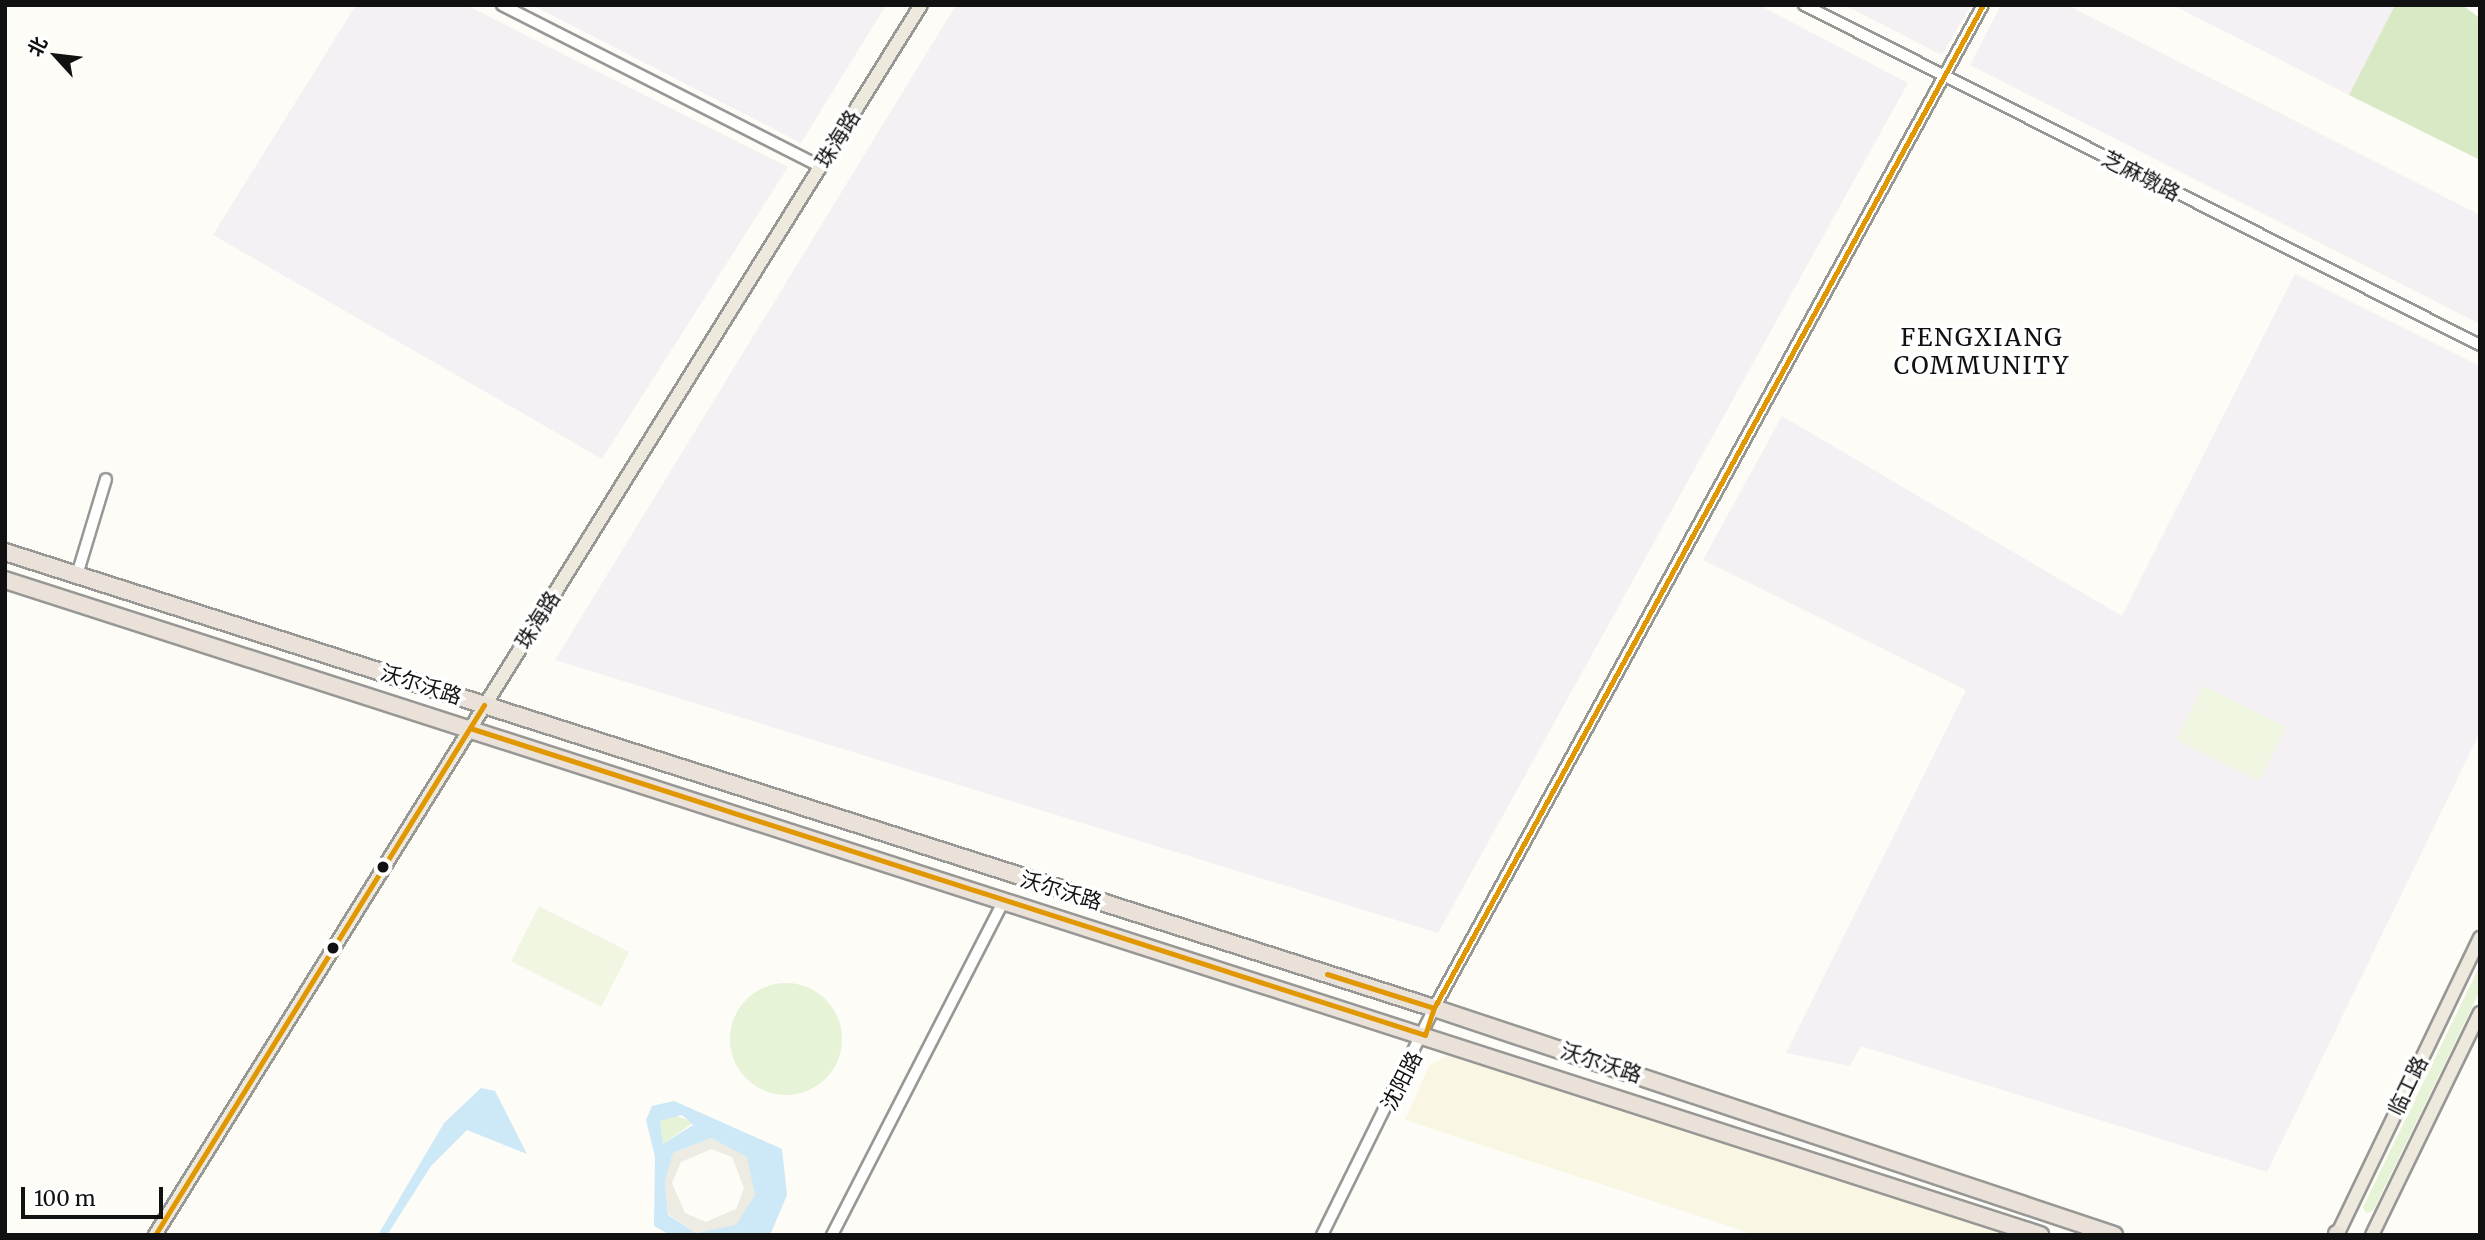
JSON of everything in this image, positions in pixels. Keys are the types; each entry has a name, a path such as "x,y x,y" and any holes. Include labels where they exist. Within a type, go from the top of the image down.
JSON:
{"highway":[{"name":"沃尔沃路","path":"5,552 1434,1008 2114,1235"},
{"name":"沃尔沃路","path":"5,580 2040,1235"}],"main road":[{"name":"珠海路","path":"155,1235 922,5"},
{"name":"临工路","path":"2337,1235 2480,938"},
{"name":"临工路","path":"2372,1235 2480,1013"}],"street":[{"path":"502,5 821,167"},
{"name":"芝麻墩路","path":"1804,5 1944,78 2480,345"},
{"name":"沈阳路","path":"1322,1235 1425,1035 1434,1008 1983,5"},
{"path":"77,575 106,479"},
{"path":"832,1235 1004,900"}],"shaded area":[{"path":"356,5 466,5 788,167 602,459 213,235"},
{"path":"532,5 886,5 801,143"},
{"path":"956,5 1759,5 1908,83 1438,933 555,660"},
{"path":"1844,5 1971,5 1942,55"},
{"path":"2001,5 2067,5 2480,215 2480,324 1970,65"},
{"path":"2173,5 2395,5 2349,95"},
{"path":"2295,274 2480,366 2480,732 2267,1172 1861,1046 1850,1066 1786,1053 1966,690 1703,560 1782,416 2122,616"},
{"path":"1448,1055 2008,1235 1756,1235 1405,1120 1429,1066"},
{"path":"711,1138 748,1157 755,1195 736,1226 696,1233 668,1214 665,1182 673,1153","holes":["711,1149 732,1157 744,1188 736,1209 706,1222 685,1213 672,1183 681,1162"]}],"green space":[{"path":"2395,5 2462,5 2480,18 2480,160 2349,95"},
{"path":"2203,686 2286,727 2259,781 2176,740"},
{"path":"539,906 629,952 601,1007 511,961"},
{"path":"2480,965 2480,991 2373,1211 2366,1213 2363,1207"},
{"path":"786,983 807,987 826,999 838,1018 842,1039 838,1060 826,1079 807,1091 786,1095 765,1091 746,1079 734,1060 730,1039 734,1018 746,999 765,987"},
{"path":"670,1114 694,1122 663,1144 660,1121"}],"water":[{"path":"481,1088 495,1091 527,1154 467,1130 431,1166 387,1235 378,1235 444,1123"},
{"path":"674,1101 782,1149 787,1195 770,1235 670,1235 654,1226 655,1157 646,1120 652,1106","holes":["682,1115 693,1125 663,1144 660,1121","711,1138 747,1157 755,1195 736,1225 696,1233 668,1215 665,1182 673,1153"]}],"transit line":[{"path":"470,728 1425,1035 1434,1008 1983,5"},
{"path":"155,1235 484,705"},
{"path":"1327,974 1434,1008"}],"district":[{"name":"FENGXIANG COMMUNITY","path":"1982,352"}]}
